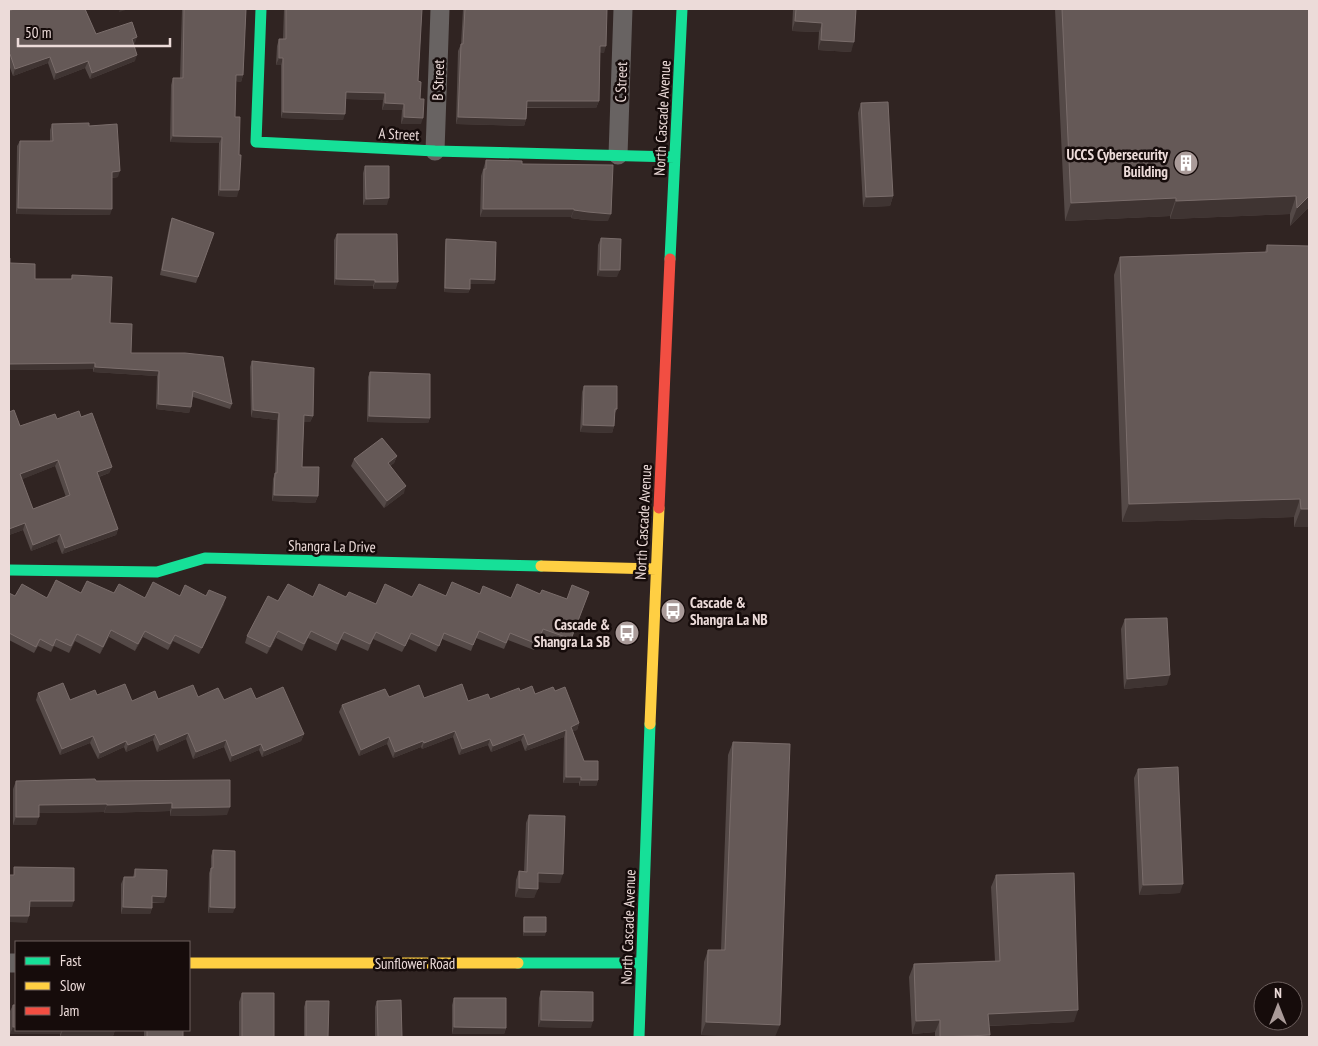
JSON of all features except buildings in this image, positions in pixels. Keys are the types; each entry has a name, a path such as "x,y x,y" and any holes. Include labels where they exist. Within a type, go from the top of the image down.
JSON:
{"street":[{"name":"A Street","path":"261,9 256,142 435,150 675,157"},
{"name":"B Street","path":"435,150 440,9"},
{"name":"C Street","path":"618,155 623,9"},
{"name":"North Cascade Avenue","path":"639,1037 656,570 682,9"},
{"name":"Shangra La Drive","path":"9,570 157,572 205,558 656,570"},
{"name":"Sunflower Road","path":"190,963 641,963"}],"traffic: fast":[{"path":"261,9 256,142 435,151 675,157"},
{"path":"670,259 682,9"},
{"path":"9,570 157,572 205,558 541,566"},
{"path":"639,1037 650,724"},
{"path":"518,963 641,963"}],"traffic: slow":[{"path":"650,724 659,508"},
{"path":"541,566 656,569"},
{"path":"190,963 518,963"}],"traffic: jam":[{"path":"659,508 670,259"}],"place":[{"name":"UCCS Cybersecurity Building","path":"1186,163"},
{"name":"Cascade & Shangra La NB","path":"673,611"},
{"name":"Cascade & Shangra La SB","path":"627,633"}]}
